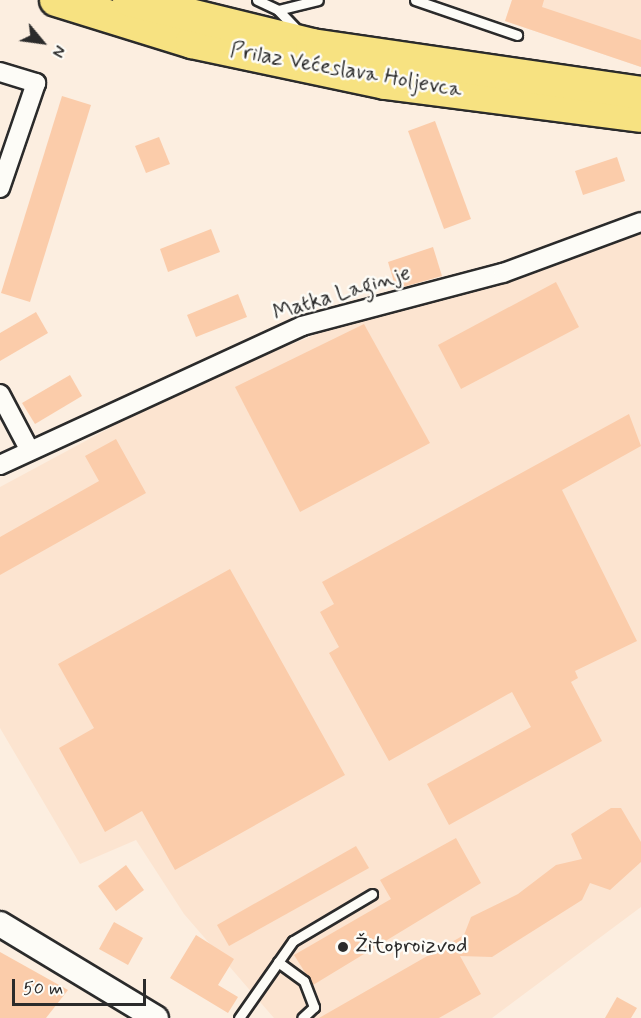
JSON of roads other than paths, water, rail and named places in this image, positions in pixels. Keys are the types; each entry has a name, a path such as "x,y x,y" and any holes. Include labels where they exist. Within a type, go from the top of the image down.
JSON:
{"highway":[{"name":"Prilaz Većeslava Holjevca","path":"56,0 192,42 384,83 641,116"},
{"name":"Prilaz Većeslava Holjevca","path":"129,0 312,45 641,93"}],"main road":[{"path":"0,924 156,1018"}],"street":[{"path":"0,72 36,83 0,188"},
{"name":"Matka Laginje","path":"0,465 29,449 302,326 503,273 641,222"},
{"path":"0,394 29,449"}],"lane":[{"path":"256,0 278,10 312,45"},
{"path":"278,10 318,0"},
{"path":"415,0 517,35"},
{"path":"239,1018 293,941 372,894"},
{"path":"278,962 304,981 314,1007 302,1018"}],"place":[{"name":"Žitoproizvod","path":"343,947"}]}
